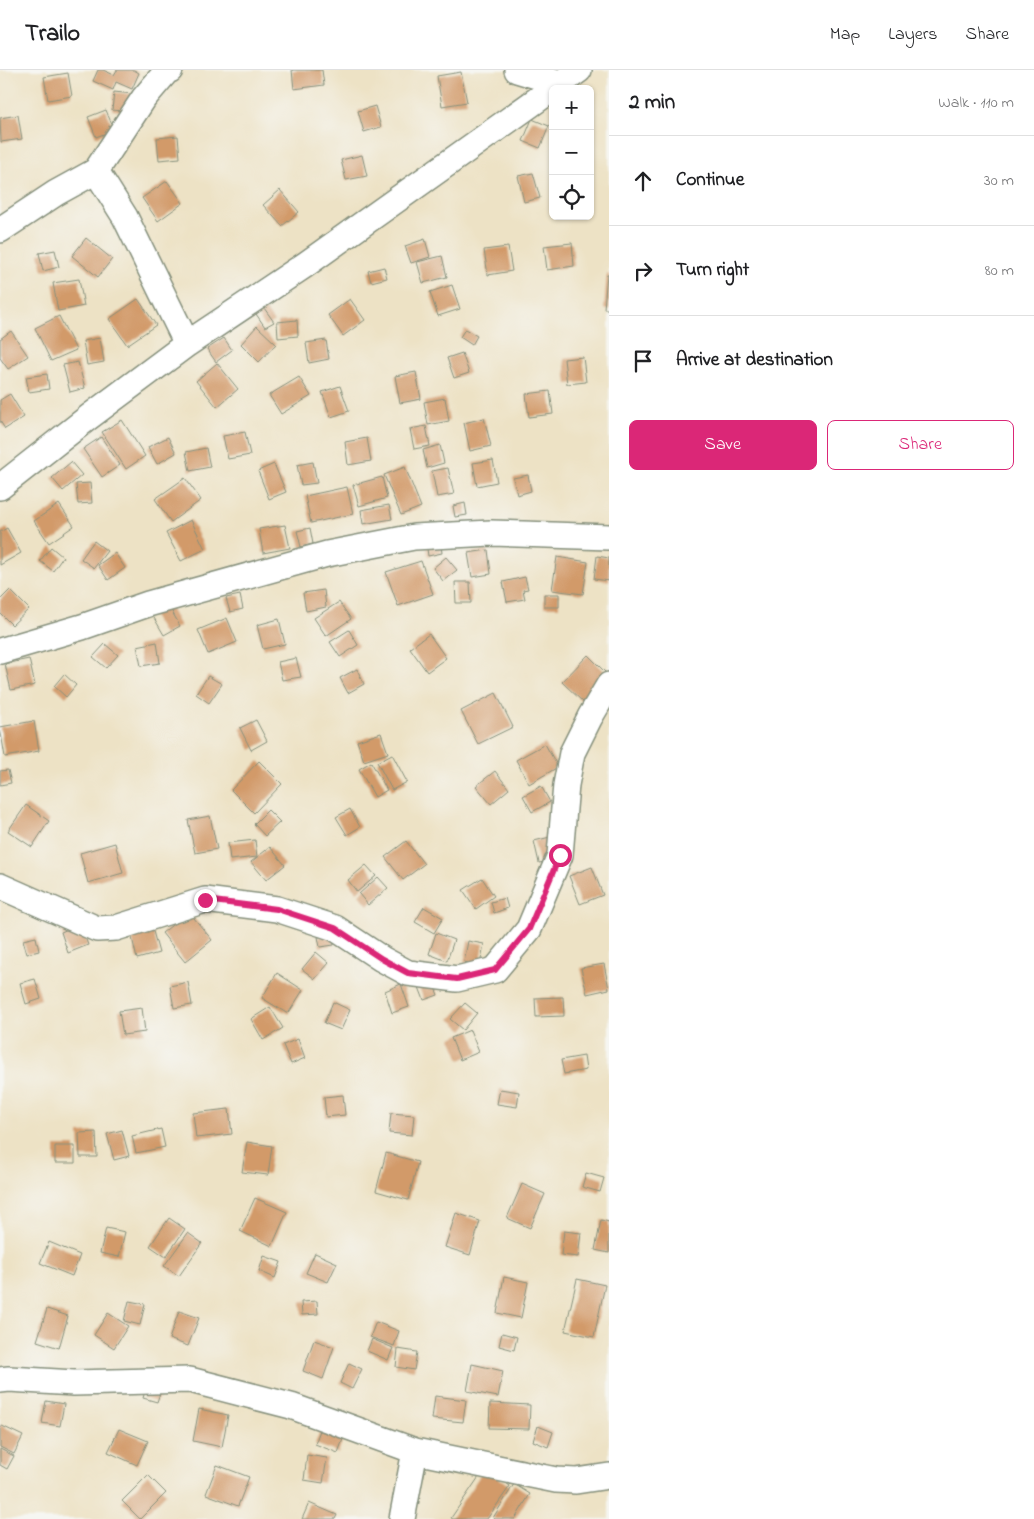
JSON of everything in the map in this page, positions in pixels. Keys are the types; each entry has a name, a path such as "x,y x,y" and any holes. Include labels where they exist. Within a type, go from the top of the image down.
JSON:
{"street":[{"path":"0,230 56,193 96,171 144,98 167,71 170,70"},
{"path":"517,70 570,77"},
{"path":"0,487 89,417 188,344 305,265 570,77"},
{"path":"96,171 125,217 188,344"},
{"path":"0,651 82,627 148,604 318,557 414,537 491,533 609,537"},
{"path":"0,886 97,929 116,928 205,900 277,909 335,928 382,959 408,973 457,979 495,970 529,929 560,855 566,785 572,753 609,685"},
{"path":"0,1380 74,1383 190,1380 291,1406 415,1451 556,1480 576,1481 609,1476"},
{"path":"402,1519 415,1451"}],"building":[{"path":"98,70 114,75 117,70 134,70 139,73 132,89 116,82 113,90 93,81"},
{"path":"292,70 322,70 324,85 294,89"},
{"path":"461,72 467,102 442,106 437,76"},
{"path":"68,73 72,96 48,100 44,77"},
{"path":"114,92 133,94 131,112 112,110"},
{"path":"375,106 381,127 364,132 358,111"},
{"path":"106,110 114,130 96,137 88,117"},
{"path":"18,115 22,139 1,142 0,118"},
{"path":"532,119 549,126 540,148 523,141"},
{"path":"178,136 180,158 159,160 157,138"},
{"path":"362,155 367,176 346,180 341,160"},
{"path":"533,173 540,198 524,202 518,176"},
{"path":"167,181 183,203 158,221 142,198"},
{"path":"280,190 299,212 282,226 263,205"},
{"path":"86,238 112,259 98,277 72,256"},
{"path":"425,239 430,257 411,263 405,246"},
{"path":"572,243 574,266 547,270 544,246"},
{"path":"508,247 512,271 488,275 484,250"},
{"path":"55,250 59,267 43,271 39,253"},
{"path":"442,256 447,277 423,283 417,262"},
{"path":"384,267 387,278 371,282 368,271"},
{"path":"607,274 609,274 609,309 604,309"},
{"path":"79,279 84,306 58,311 53,283"},
{"path":"452,285 460,309 438,316 430,292"},
{"path":"138,299 156,325 127,345 109,319"},
{"path":"350,299 365,320 343,336 328,315"},
{"path":"264,308 274,322 265,327 256,314"},
{"path":"59,316 76,350 51,361 35,328"},
{"path":"297,320 298,336 278,338 277,322"},
{"path":"257,326 276,344 259,362 241,344"},
{"path":"465,329 477,336 472,345 460,337"},
{"path":"11,331 28,356 8,369 0,358 0,339"},
{"path":"100,338 104,362 87,365 83,341"},
{"path":"224,338 232,350 216,362 207,349"},
{"path":"326,340 329,359 309,363 306,343"},
{"path":"462,353 469,373 454,378 447,358"},
{"path":"583,357 586,382 567,384 564,359"},
{"path":"78,362 85,388 70,392 63,365"},
{"path":"217,363 238,389 217,407 196,381"},
{"path":"416,372 421,399 400,403 395,376"},
{"path":"47,374 49,389 29,392 26,377"},
{"path":"299,377 311,396 281,414 269,395"},
{"path":"340,386 349,411 331,417 322,392"},
{"path":"550,391 553,414 529,417 526,394"},
{"path":"10,394 24,417 5,429 0,421 0,400"},
{"path":"445,398 449,421 428,425 424,402"},
{"path":"484,418 491,446 470,451 464,423"},
{"path":"122,420 145,456 126,469 102,432"},
{"path":"426,426 430,446 414,449 410,429"},
{"path":"245,432 250,455 228,459 223,436"},
{"path":"101,437 120,465 102,477 83,449"},
{"path":"168,437 176,453 157,464 148,447"},
{"path":"367,438 371,461 348,465 345,442"},
{"path":"440,445 444,463 427,468 423,450"},
{"path":"206,448 210,467 190,471 186,452"},
{"path":"493,460 497,482 477,486 473,463"},
{"path":"71,462 82,475 63,491 52,478"},
{"path":"313,462 317,483 301,485 297,465"},
{"path":"274,464 286,492 269,499 258,471"},
{"path":"405,467 421,507 401,515 384,475"},
{"path":"448,468 454,494 437,497 432,471"},
{"path":"528,475 531,491 517,495 513,478"},
{"path":"382,477 387,498 359,506 353,485"},
{"path":"185,478 201,500 171,522 155,499"},
{"path":"90,483 92,503 78,504 76,484"},
{"path":"347,487 353,514 311,523 305,496"},
{"path":"465,503 467,515 455,517 453,506"},
{"path":"59,504 74,526 49,543 34,521"},
{"path":"389,505 392,519 363,524 361,510"},
{"path":"191,520 205,549 181,561 166,533"},
{"path":"285,525 290,548 263,553 259,529"},
{"path":"7,528 21,553 0,565 0,532"},
{"path":"310,528 313,544 301,547 297,531"},
{"path":"440,539 442,553 428,556 426,541"},
{"path":"94,541 107,551 94,568 81,559"},
{"path":"51,547 63,557 53,571 40,561"},
{"path":"488,550 491,574 472,577 468,553"},
{"path":"115,553 125,568 108,580 98,565"},
{"path":"597,556 609,558 609,581 594,579"},
{"path":"446,557 457,570 443,581 433,568"},
{"path":"557,557 588,562 583,594 552,590"},
{"path":"421,561 433,594 398,606 386,572"},
{"path":"525,577 528,589 523,590 525,599 507,602 503,582"},
{"path":"455,582 470,582 471,603 456,603"},
{"path":"10,590 29,609 12,625 0,613 0,600"},
{"path":"324,590 326,607 306,611 303,593"},
{"path":"544,594 559,594 559,607 544,607"},
{"path":"240,595 243,609 230,612 226,598"},
{"path":"166,601 180,626 164,635 150,611"},
{"path":"339,602 351,619 326,636 314,618"},
{"path":"227,618 237,642 208,654 198,630"},
{"path":"279,619 285,644 263,649 257,625"},
{"path":"349,630 358,645 340,657 330,642"},
{"path":"429,634 446,658 427,672 410,648"},
{"path":"157,642 160,663 141,666 137,646"},
{"path":"105,644 118,655 106,668 93,657"},
{"path":"588,655 609,676 584,703 562,682"},
{"path":"296,658 301,677 282,680 278,662"},
{"path":"29,659 35,685 11,690 5,664"},
{"path":"357,669 364,684 348,693 340,678"},
{"path":"64,674 76,685 66,697 54,686"},
{"path":"208,676 222,684 209,703 196,694"},
{"path":"496,693 513,727 478,744 461,711"},
{"path":"256,720 267,741 251,750 240,728"},
{"path":"34,721 39,751 5,757 0,727"},
{"path":"381,733 388,753 364,761 357,741"},
{"path":"545,744 558,767 529,784 516,760"},
{"path":"392,754 407,782 392,790 377,762"},
{"path":"259,761 282,784 254,813 231,790"},
{"path":"371,762 387,790 375,797 359,769"},
{"path":"8,770 11,783 0,785 0,771"},
{"path":"495,771 509,789 491,804 476,786"},
{"path":"541,786 550,802 532,812 523,796"},
{"path":"26,805 49,821 32,847 8,831"},
{"path":"350,809 360,827 347,835 336,817"},
{"path":"268,810 280,822 265,836 254,824"},
{"path":"210,816 217,849 195,853 188,820"},
{"path":"550,837 555,860 539,863 534,841"},
{"path":"255,840 257,857 230,860 228,843"},
{"path":"406,841 424,864 403,880 385,857"},
{"path":"115,843 123,873 88,883 80,853"},
{"path":"270,847 285,865 266,880 251,862"},
{"path":"366,865 376,876 357,892 348,880"},
{"path":"592,867 603,895 580,904 569,876"},
{"path":"378,877 388,888 368,905 359,894"},
{"path":"482,878 494,896 476,909 463,890"},
{"path":"505,898 508,908 494,913 491,902"},
{"path":"424,907 443,918 434,933 415,922"},
{"path":"189,912 212,940 185,962 162,933"},
{"path":"80,924 88,945 68,953 61,932"},
{"path":"151,924 159,953 137,959 130,929"},
{"path":"436,933 454,940 447,961 429,954"},
{"path":"333,935 334,945 320,947 318,937"},
{"path":"36,937 39,951 27,954 23,940"},
{"path":"468,941 484,944 480,965 464,962"},
{"path":"316,952 329,963 315,979 302,969"},
{"path":"604,964 609,989 587,994 581,968"},
{"path":"277,973 303,990 288,1014 262,998"},
{"path":"431,977 438,995 424,1000 417,982"},
{"path":"35,979 41,999 26,1004 20,983"},
{"path":"188,982 192,1005 174,1008 170,986"},
{"path":"401,984 409,1007 392,1013 385,991"},
{"path":"563,997 564,1016 536,1017 535,998"},
{"path":"333,1002 350,1010 341,1030 324,1023"},
{"path":"465,1003 477,1013 463,1030 450,1019"},
{"path":"270,1007 283,1028 263,1040 251,1019"},
{"path":"142,1008 145,1032 123,1035 119,1011"},
{"path":"470,1030 479,1052 460,1060 451,1038"},
{"path":"298,1039 305,1058 291,1064 283,1045"},
{"path":"584,1056 586,1070 564,1074 561,1060"},
{"path":"500,1089 519,1092 517,1107 497,1104"},
{"path":"343,1095 345,1115 326,1117 324,1097"},
{"path":"229,1109 232,1134 196,1138 193,1113"},
{"path":"391,1113 414,1115 412,1135 389,1133"},
{"path":"161,1129 165,1147 136,1153 132,1136"},
{"path":"122,1130 129,1156 114,1160 107,1134"},
{"path":"96,1132 97,1157 80,1157 79,1133"},
{"path":"247,1142 272,1146 268,1175 242,1172"},
{"path":"55,1146 75,1146 75,1163 55,1163"},
{"path":"386,1153 418,1162 408,1200 376,1191"},
{"path":"586,1173 604,1178 600,1192 582,1187"},
{"path":"522,1184 545,1194 530,1228 507,1218"},
{"path":"255,1198 287,1212 272,1246 240,1231"},
{"path":"456,1213 480,1221 470,1255 445,1247"},
{"path":"169,1218 185,1229 166,1257 150,1246"},
{"path":"601,1220 609,1222 609,1253 595,1250"},
{"path":"106,1228 125,1232 119,1257 100,1253"},
{"path":"564,1231 581,1233 578,1257 561,1255"},
{"path":"188,1233 202,1243 179,1276 164,1266"},
{"path":"49,1242 80,1255 72,1276 40,1263"},
{"path":"315,1253 337,1263 328,1282 306,1273"},
{"path":"264,1256 281,1262 275,1278 259,1271"},
{"path":"504,1277 528,1282 521,1318 497,1313"},
{"path":"577,1279 605,1285 594,1337 565,1331"},
{"path":"129,1301 145,1304 140,1325 124,1321"},
{"path":"317,1301 318,1314 302,1315 301,1302"},
{"path":"47,1309 68,1316 59,1348 37,1341"},
{"path":"179,1311 199,1318 188,1346 169,1339"},
{"path":"108,1313 128,1326 114,1348 94,1335"},
{"path":"376,1322 399,1331 394,1346 370,1337"},
{"path":"502,1333 517,1337 514,1350 499,1346"},
{"path":"372,1339 393,1348 388,1360 367,1351"},
{"path":"314,1340 334,1347 323,1379 303,1371"},
{"path":"398,1349 417,1352 414,1370 396,1367"},
{"path":"349,1363 362,1369 352,1389 340,1383"},
{"path":"472,1364 503,1371 498,1397 467,1391"},
{"path":"148,1382 162,1387 157,1402 143,1398"},
{"path":"435,1396 466,1400 463,1422 432,1419"},
{"path":"46,1401 64,1404 60,1426 42,1423"},
{"path":"490,1403 530,1405 529,1429 489,1428"},
{"path":"199,1409 228,1415 222,1447 193,1441"},
{"path":"324,1419 347,1428 338,1453 315,1444"},
{"path":"0,1425 23,1436 14,1454 0,1447"},
{"path":"538,1426 553,1432 548,1447 533,1441"},
{"path":"119,1429 148,1441 137,1465 108,1452"},
{"path":"0,1449 14,1456 7,1469 0,1465"},
{"path":"307,1455 327,1458 323,1483 304,1480"},
{"path":"217,1465 249,1477 238,1506 206,1494"},
{"path":"485,1468 510,1486 487,1519 451,1518"},
{"path":"148,1475 166,1493 140,1519 122,1501"},
{"path":"514,1484 530,1494 515,1519 493,1518"},
{"path":"309,1503 337,1515 335,1519 302,1519"}],"route":[{"path":"205,900 277,909 335,928 382,959 408,973 457,979 495,970 529,929 560,855"}]}
